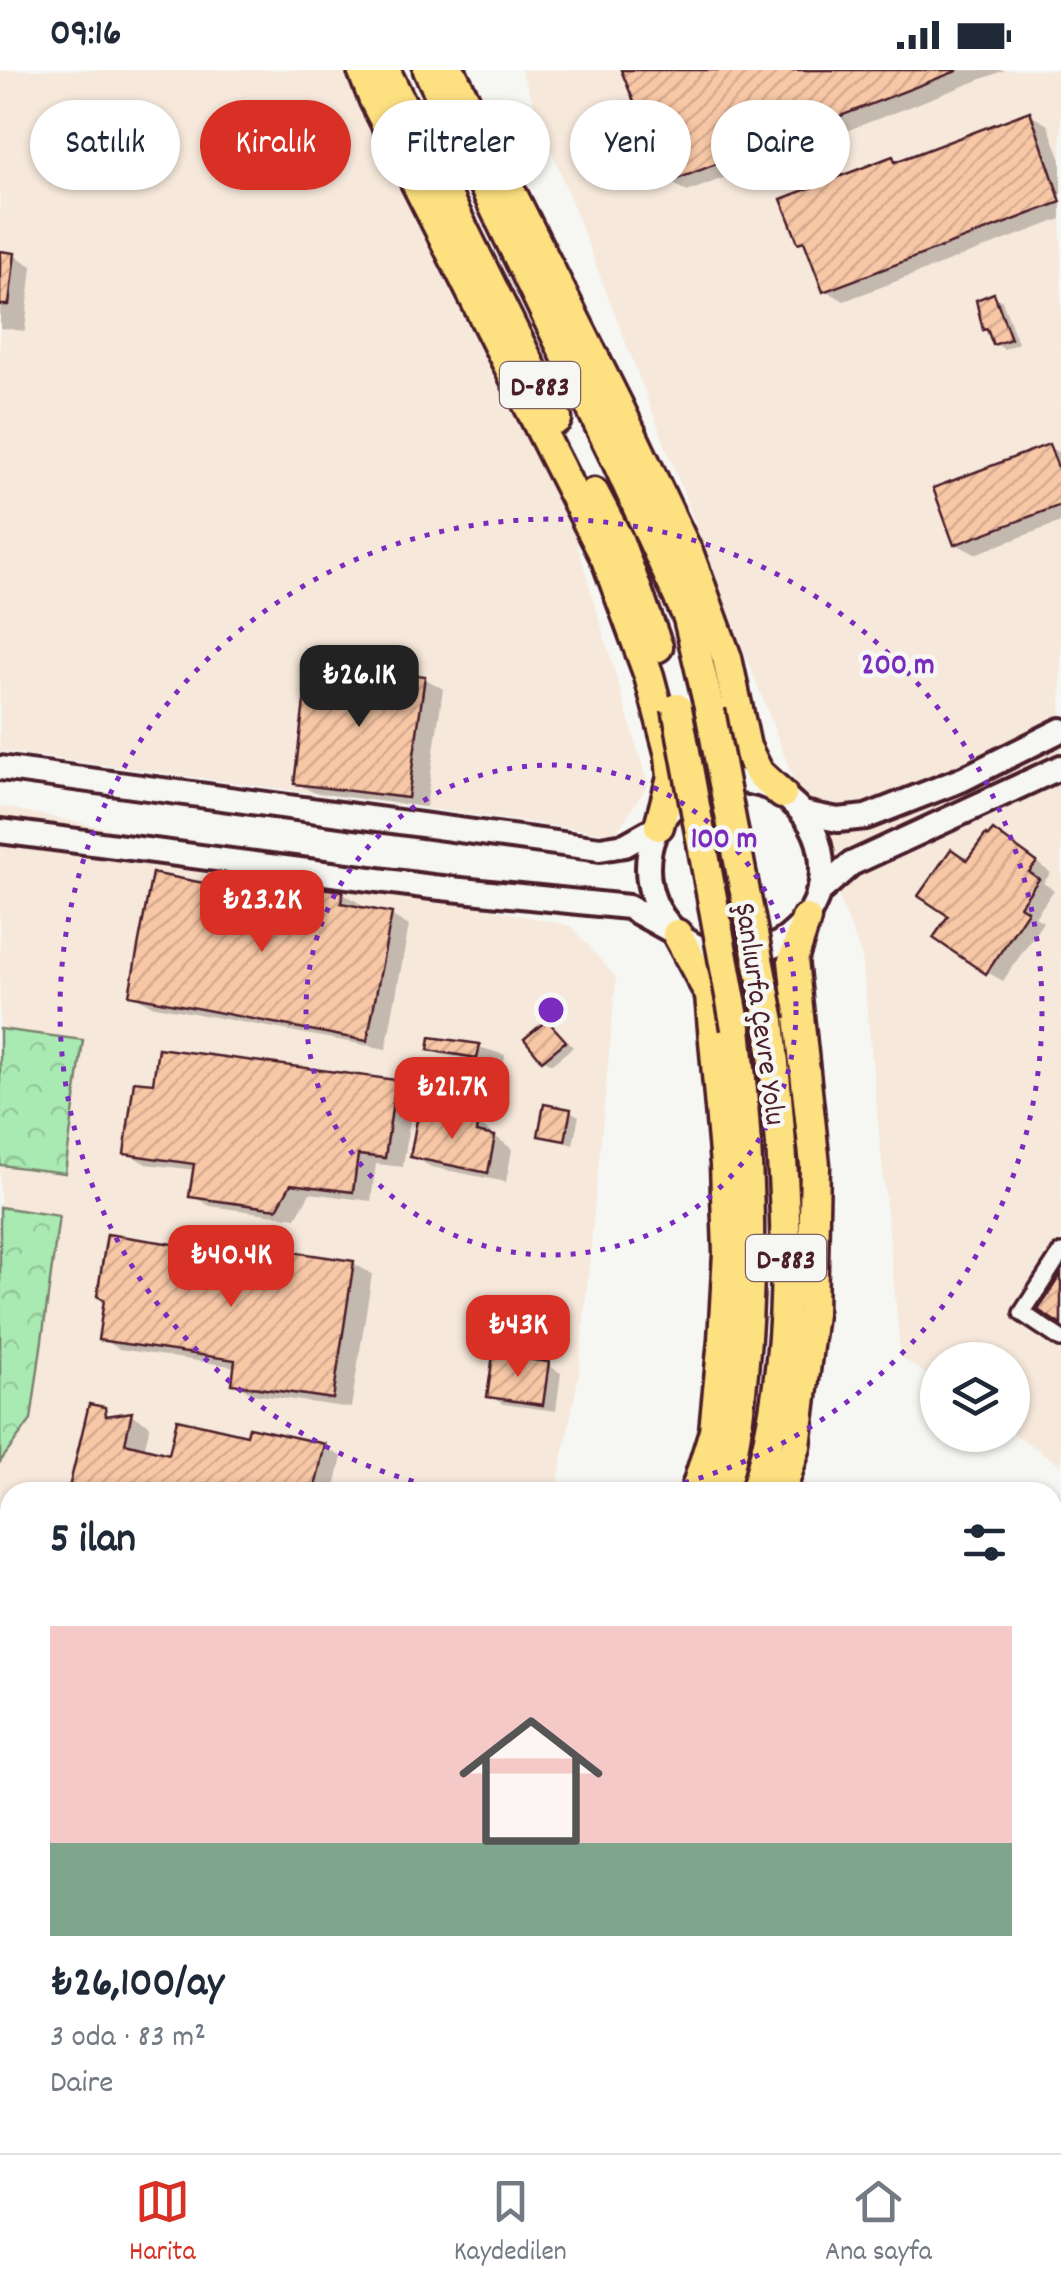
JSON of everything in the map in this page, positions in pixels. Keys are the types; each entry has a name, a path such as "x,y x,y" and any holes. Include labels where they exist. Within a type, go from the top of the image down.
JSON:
{"highway":[{"path":"362,70 606,559 650,676 670,755 672,777 659,826"},
{"name":"Şanlıurfa Çevre Yolu","path":"385,70 618,539 644,602 677,708 736,1028 748,1143 751,1257 740,1409 724,1482"},
{"name":"Şanlıurfa Çevre Yolu","path":"428,70 688,618 710,711 770,1020 787,1229 786,1297 770,1442 758,1482"},
{"path":"450,70 690,557 727,658 746,747 759,773 793,804"},
{"path":"784,1482 796,1446 812,1312 815,1165 793,960 812,906"},
{"path":"677,934 710,994 725,1165 728,1253 723,1340 714,1431 698,1482"}],"street":[{"path":"677,934 658,911 648,883 649,853 659,826 677,802 701,788 728,781 756,783 793,804 838,820 866,817 963,778 1061,730"},
{"path":"0,768 600,849 625,845 659,826"},
{"path":"0,831 628,908 702,949 730,956 760,952 786,939 851,864 1058,773"},
{"path":"793,804 817,838 822,866 812,906"},
{"path":"1061,1253 1022,1313 1061,1339"}],"shaded area":[{"path":"0,70 355,70 371,104 371,190 412,190 572,527 648,785 615,834 0,751"},
{"path":"521,70 1061,70 1061,1465 1030,1444 1030,1342 920,1342 920,1370 901,1357 862,957 550,145 550,100 533,100"},
{"path":"0,806 571,926 616,978 579,1373 558,1482 0,1482"}],"green space":[{"path":"0,1029 83,1040 65,1173 0,1165"},
{"path":"0,1207 59,1216 31,1420 0,1462"}],"building":[{"path":"621,70 957,70 850,112 850,100 711,100 711,166 691,174 691,100 633,100"},
{"path":"1030,111 1061,202 823,292 804,241 798,243 781,199 804,190 850,190 850,173 893,156 895,162"},
{"path":"0,251 15,253 9,305 0,305"},
{"path":"994,293 1011,339 993,345 987,329 983,330 976,300"},
{"path":"1049,444 1061,475 1061,505 954,545 933,488"},
{"path":"309,661 425,676 408,798 294,784"},
{"path":"993,830 1037,862 1029,872 1039,879 1020,906 1028,911 986,974 933,938 948,916 918,896 951,849 967,860"},
{"path":"152,873 286,899 289,884 343,891 341,903 392,913 367,1041 129,995"},
{"path":"547,1020 566,1041 542,1061 524,1039"},
{"path":"430,1037 480,1044 477,1058 428,1050"},
{"path":"158,1048 396,1080 385,1158 358,1155 353,1192 291,1184 277,1209 189,1197 194,1164 124,1154 134,1081 153,1083"},
{"path":"544,1104 571,1109 565,1141 538,1136"},
{"path":"419,1109 478,1121 476,1132 495,1136 488,1173 410,1157"},
{"path":"107,1234 226,1252 223,1272 254,1277 259,1247 354,1261 333,1399 232,1384 235,1360 98,1340 104,1300 97,1296"},
{"path":"1061,1274 1061,1325 1038,1310"},
{"path":"493,1355 549,1362 543,1405 487,1397"},
{"path":"89,1404 105,1407 106,1416 132,1412 125,1443 169,1454 177,1419 247,1435 249,1427 325,1444 316,1482 70,1482"}]}
